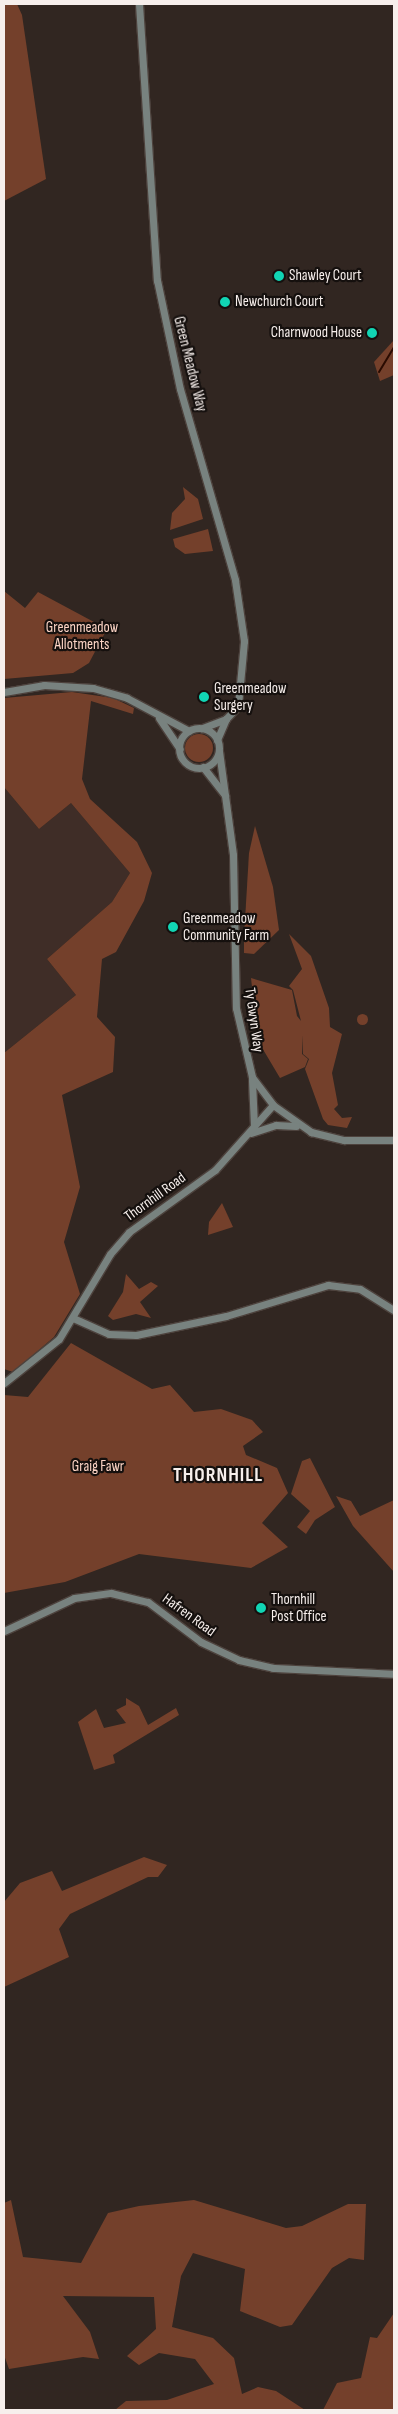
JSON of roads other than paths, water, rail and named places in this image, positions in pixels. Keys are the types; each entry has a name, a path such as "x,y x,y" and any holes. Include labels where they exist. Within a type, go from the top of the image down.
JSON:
{"street":[{"name":"Green Meadow Way","path":"139,4 157,280 180,389 234,580 244,641 242,693 236,710 226,719 217,740"},
{"path":"4,692 75,685 112,692 189,731 226,719"},
{"path":"159,717 188,764 203,767 227,800"},
{"path":"202,728 217,740 219,752 203,767"},
{"path":"180,749 189,731"},
{"name":"Ty Gwyn Way","path":"219,752 233,855 236,1008 252,1077 273,1105 299,1126 344,1140 394,1140"},
{"path":"252,1077 251,1132 276,1125 299,1126"},
{"name":"Thornhill Road","path":"4,1383 45,1354 73,1318 110,1254 129,1232 215,1170 251,1132 273,1105"},
{"path":"73,1318 110,1334 136,1335 226,1316 333,1285 360,1289 394,1310"},
{"name":"Hafren Road","path":"4,1631 74,1598 111,1593 148,1602 201,1642 239,1660 273,1668 394,1674"}],"waterway":[{"path":"379,372 394,347"},
{"path":"245,2410 251,2410"}],"place":[{"name":"Shawley Court","path":"279,276"},
{"name":"Newchurch Court","path":"225,302"},
{"name":"Charnwood House","path":"372,333"},
{"name":"Greenmeadow Surgery","path":"204,697"},
{"name":"Greenmeadow Community Farm","path":"173,927"},
{"name":"Thornhill Post Office","path":"261,1608"}],"district":[{"name":"THORNHILL","path":"218,1475"}],"park label":[{"name":"Greenmeadow Allotments","path":"82,636"},
{"name":"Graig Fawr","path":"98,1467"}]}
